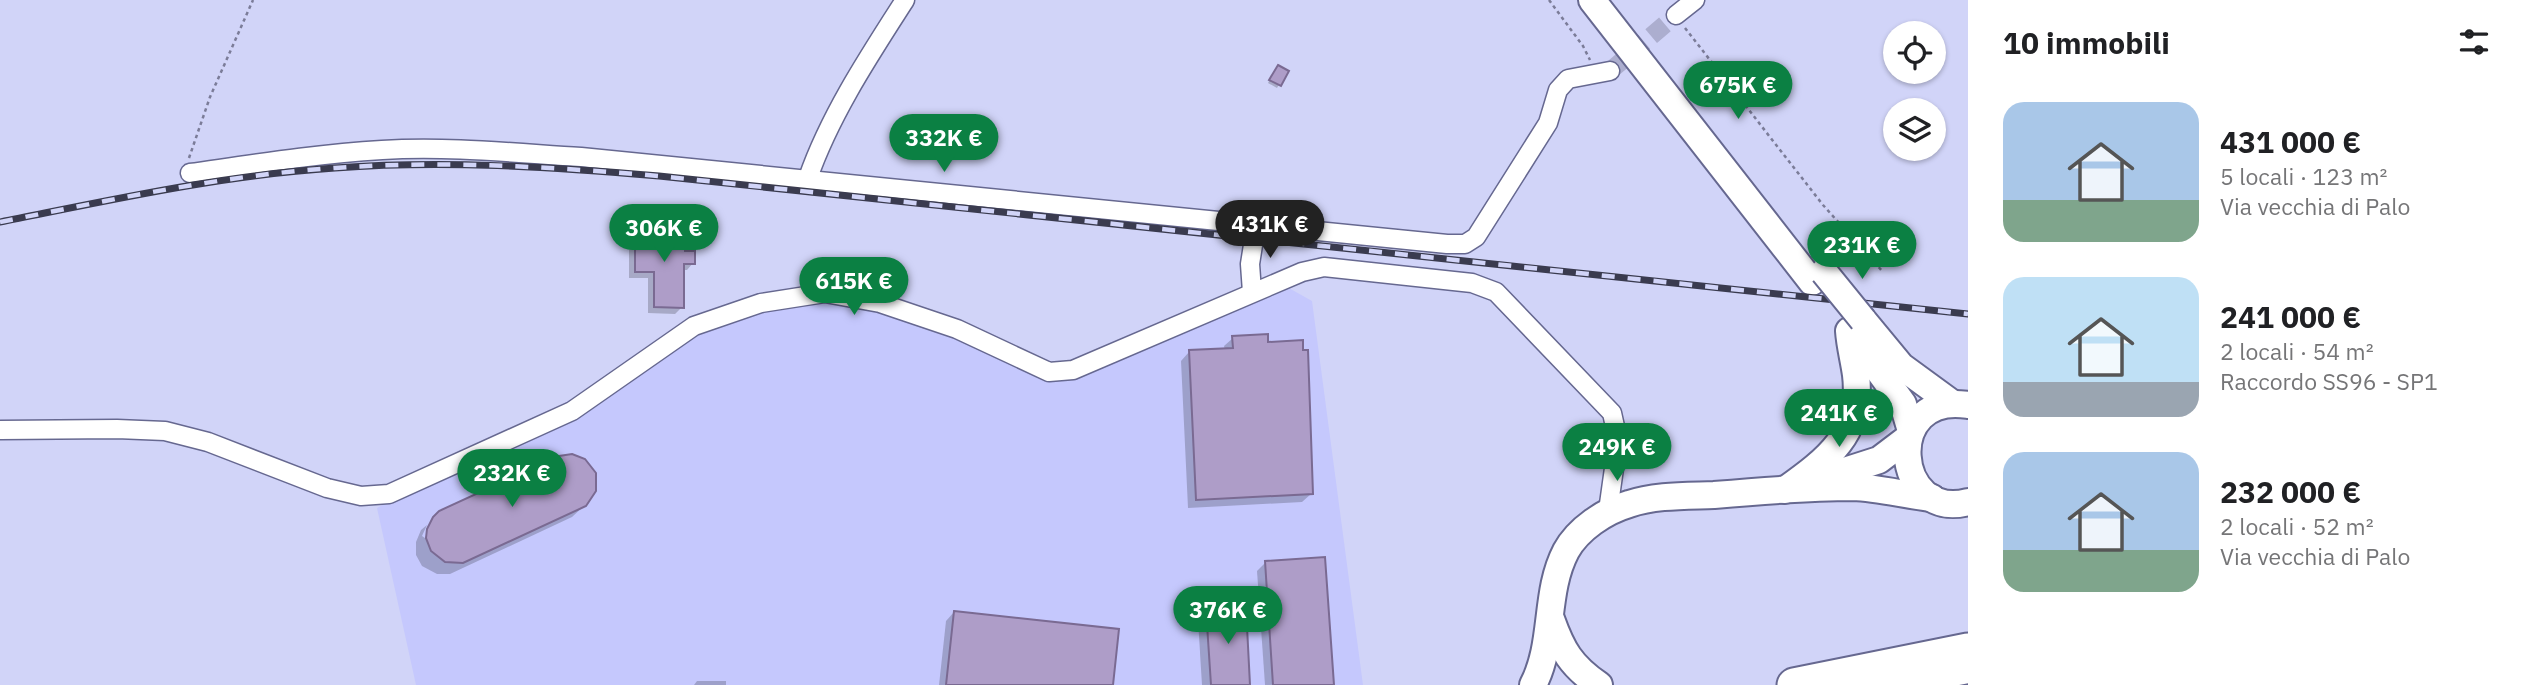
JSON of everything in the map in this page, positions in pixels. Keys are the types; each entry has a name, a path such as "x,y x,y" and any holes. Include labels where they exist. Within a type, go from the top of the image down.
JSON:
{"highway":[{"path":"1794,685 1968,650"}],"main road":[{"path":"1592,0 1856,326 1903,404 1910,435 1906,452 1907,466 1912,478 1921,489 1954,505"},
{"path":"1614,0 1818,277"},
{"path":"1856,326 1901,366 1960,405"},
{"path":"1785,490 1832,454 1850,423 1856,389 1856,326"},
{"path":"1785,490 1879,460 1910,435 1928,412 1960,405"},
{"path":"1533,685 1545,649 1554,582 1567,549 1586,528 1608,511 1631,503 1668,498 1854,487 1954,505"},
{"path":"1549,614 1560,645 1571,661 1577,669 1599,685"},
{"path":"1886,685 1968,669"}],"street":[{"path":"808,178 817,153 866,62 905,0"},
{"path":"1676,15 1695,0"},
{"path":"190,173 298,157 359,152 459,150 581,157 808,178 1256,226 1465,244 1476,237 1548,123 1558,90 1568,79 1603,72"},
{"path":"1252,292 1250,264 1256,226"},
{"path":"0,430 165,431 208,442 327,488 361,496 389,494 572,411 694,326 761,303 825,293 880,303 957,328 1049,372 1073,370 1302,271 1324,267 1472,282 1496,292 1612,413 1618,440 1608,511"}],"path":[{"path":"190,173 188,157 253,0"},
{"path":"1549,0 1603,72"},
{"path":"1676,15 1823,205 1883,272"}],"shaded area":[{"path":"1278,282 1312,301 1363,685 416,685 377,508 657,351 761,303 852,298 1049,372"}],"building":[{"path":"1278,65 1289,71 1281,86 1269,80"},
{"path":"643,221 659,221 659,236 685,236 685,251 695,251 695,264 684,264 684,308 654,307 654,272 635,272 635,242 643,242"},
{"path":"1268,334 1268,342 1303,340 1303,350 1308,350 1313,494 1196,500 1189,350 1233,348 1232,336"},
{"path":"572,454 585,459 596,473 596,491 586,506 463,563 445,562 431,551 426,538 427,529 439,511 559,456"},
{"path":"1325,557 1334,685 1273,685 1265,561"},
{"path":"1246,607 1250,685 1211,685 1206,609"},
{"path":"954,611 1119,629 1113,685 946,685"}],"tunnel":[{"path":"1610,71 1676,15"}],"railway":[{"path":"0,222 167,189 293,171 416,165 538,167 659,176 1968,314"}]}
